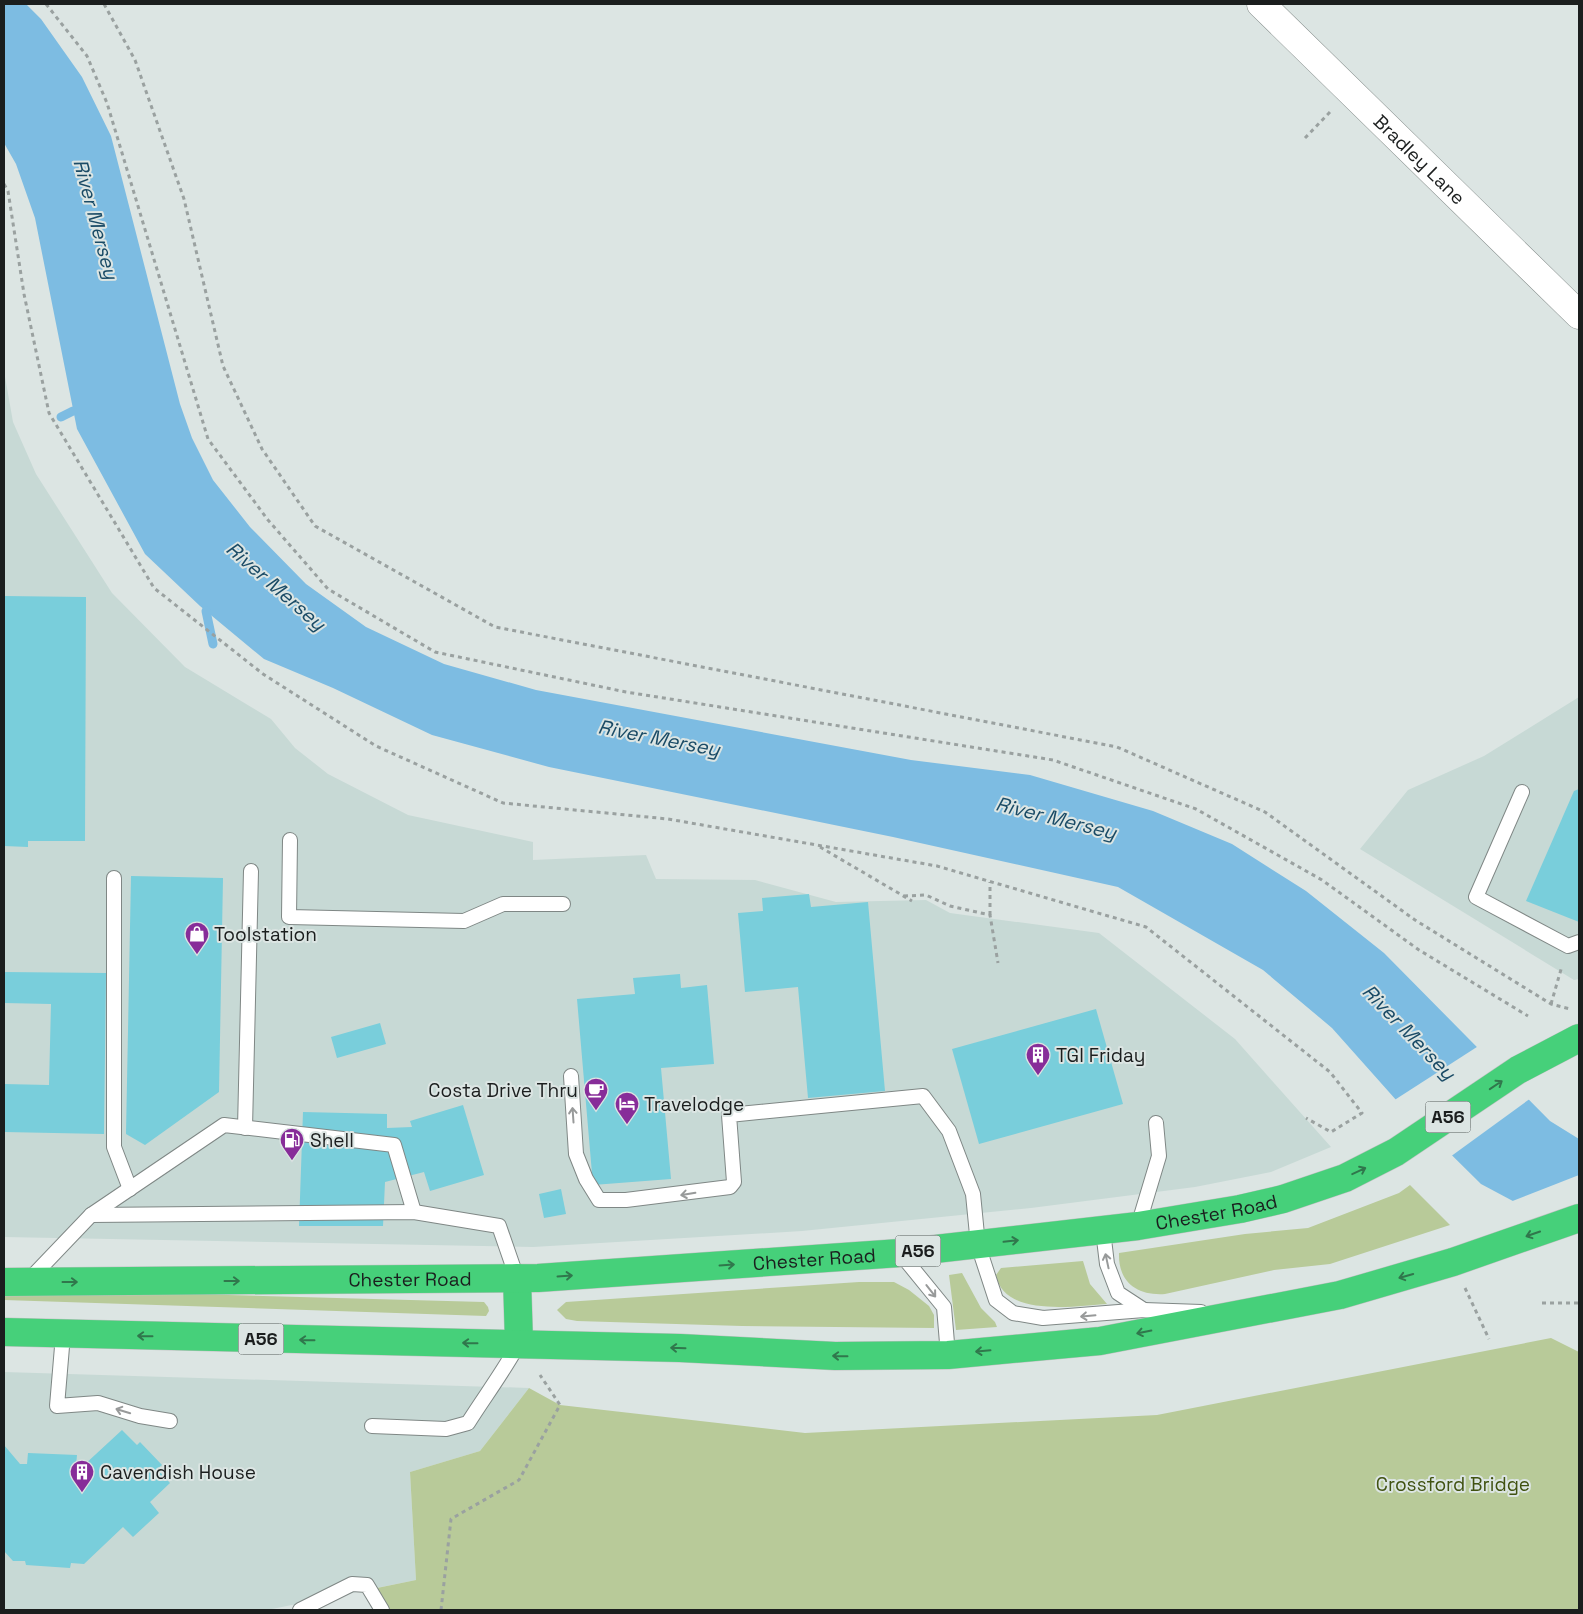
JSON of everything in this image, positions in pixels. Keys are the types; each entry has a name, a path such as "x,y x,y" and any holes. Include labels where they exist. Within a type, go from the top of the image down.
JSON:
{"highway":[{"name":"Chester Road","path":"15,1282 517,1278 900,1253 1138,1226 1240,1209 1314,1190 1345,1178 1396,1152 1518,1070 1579,1038"},
{"name":"A56","path":"4,1332 63,1335 519,1343 680,1348 835,1356 948,1355 1100,1340 1340,1295 1452,1262 1579,1218"},
{"path":"517,1278 519,1343"}],"street":[{"name":"Bradley Lane","path":"1261,4 1579,315"}],"lane":[{"path":"1522,792 1476,897 1574,944"},
{"path":"290,840 289,917 464,922 503,904 563,904"},
{"path":"245,1128 251,871"},
{"path":"114,878 114,1147 130,1189"},
{"path":"571,1076 576,1154 586,1179 599,1200 675,1196 730,1187 734,1182 729,1116 923,1096 949,1131 973,1194 978,1245 996,1300 1013,1313 1043,1318 1144,1310 1242,1314"},
{"path":"1138,1226 1159,1156 1156,1123"},
{"path":"15,1282 91,1215 224,1125 394,1144 414,1212"},
{"path":"91,1215 414,1212 499,1226 517,1278"},
{"path":"1103,1231 1107,1264 1118,1293 1144,1310"},
{"path":"900,1253 944,1307 948,1355"},
{"path":"63,1335 57,1406 98,1403 140,1416 170,1421"},
{"path":"372,1426 446,1429 468,1423 506,1367 519,1343"},
{"path":"300,1610 352,1584 360,1583 367,1585 382,1610"}],"path":[{"path":"46,4 87,56 107,103 208,439 268,520 328,588 435,652 626,692 1053,760 1196,809 1322,880 1419,950 1528,1016"},
{"path":"104,4 135,60 184,199 222,366 262,449 315,526 495,627 1117,746 1265,812 1415,920 1552,1004 1579,1012"},
{"path":"4,184 8,192 24,294 49,413 154,588 263,674 376,746 503,802 668,819 937,866 1146,927 1330,1072 1362,1113 1331,1132 1306,1118"},
{"path":"817,845 912,901"},
{"path":"990,882 990,915 998,963"},
{"path":"904,896 926,895 950,906 990,915"},
{"path":"1552,1004 1574,944"},
{"path":"1452,1262 1489,1339"},
{"path":"1542,1303 1579,1303"},
{"path":"441,1610 451,1519 519,1480 560,1405 519,1343"}],"shaded area":[{"path":"4,371 13,422 36,474 112,593 185,667 271,719 295,748 328,774 408,815 533,842 533,860 646,855 656,879 755,880 836,902 926,900 950,913 1099,933 1235,1039 1331,1147 1271,1172 1195,1187 1031,1208 802,1231 533,1247 4,1237"},
{"path":"1579,697 1579,979 1574,980 1360,849 1408,790 1484,756"},
{"path":"4,1372 529,1388 480,1451 410,1472 416,1580 267,1610 4,1610"}],"green space":[{"path":"1410,1185 1450,1225 1330,1264 1274,1270 1165,1294 1146,1293 1138,1290 1131,1285 1122,1272 1119,1253 1245,1234 1308,1228 1399,1193"},
{"path":"1083,1261 1090,1284 1107,1304 1060,1307 1026,1304 1012,1298 1002,1289 996,1275 1001,1268"},
{"path":"962,1273 981,1308 995,1322 997,1327 956,1330 949,1275"},
{"path":"859,1282 894,1282 909,1290 929,1306 934,1315 934,1328 742,1326 577,1321 566,1319 557,1310 566,1302"},
{"path":"4,1289 484,1302 489,1311 486,1316 4,1300"},
{"name":"Crossford Bridge","path":"1551,1338 1579,1352 1579,1610 388,1610 377,1588 416,1580 410,1472 480,1451 529,1388 560,1405 805,1433 1157,1415"}],"water":[{"name":"River Mersey","path":"4,4 26,4 41,19 82,77 111,136 180,404 192,438 213,480 250,527 306,584 366,627 444,664 536,690 911,760 1030,775 1153,811 1232,844 1306,891 1384,953 1550,1121 1579,1139 1579,1236 1481,1184 1397,1101 1332,1028 1263,970 1118,887 893,837 549,767 432,735 333,688 264,659 200,606 145,554 77,429 35,218 16,164 4,143"}],"pier":[{"path":"1480,1045 1531,1098 1450,1157 1393,1101"},
{"path":"1579,1175 1579,1238 1510,1202"}],"building":[{"path":"4,596 86,597 85,841 28,841 28,847 4,846"},
{"path":"1579,789 1579,922 1526,901 1574,791"},
{"path":"131,876 223,878 219,1092 145,1145 126,1134"},
{"path":"809,894 811,907 868,902 885,1091 808,1098 798,987 745,992 738,913 763,911 762,898"},
{"path":"4,972 106,973 104,1134 4,1132 4,1084 49,1085 51,1004 4,1003"},
{"name":"Travelodge","path":"680,974 681,988 707,985 714,1064 661,1068 671,1179 593,1185 577,999 635,994 633,978"},
{"name":"TGI Friday","path":"1096,1009 1123,1104 979,1144 952,1049"},
{"path":"380,1023 386,1044 337,1058 331,1037"},
{"path":"463,1105 484,1175 430,1191 424,1172 385,1182 383,1226 299,1226 303,1112 387,1114 387,1128 412,1127 410,1121"},
{"path":"561,1189 566,1214 544,1218 539,1194"},
{"name":"Cavendish House","path":"122,1430 137,1445 140,1442 162,1465 157,1469 170,1483 150,1502 159,1513 133,1537 123,1527 84,1564 71,1563 70,1568 26,1565 25,1561 13,1561 4,1551 4,1445 20,1464 27,1464 28,1453 77,1455 76,1466 83,1466"}],"waterway":[{"path":"61,417 73,411"},
{"path":"206,611 213,644"}],"place":[{"name":"Toolstation","path":"197,955"},
{"name":"TGI Friday","path":"1038,1076"},
{"name":"Costa Drive Thru","path":"596,1111"},
{"name":"Travelodge","path":"627,1125"},
{"name":"Shell","path":"292,1161"},
{"name":"Cavendish House","path":"82,1493"}]}
